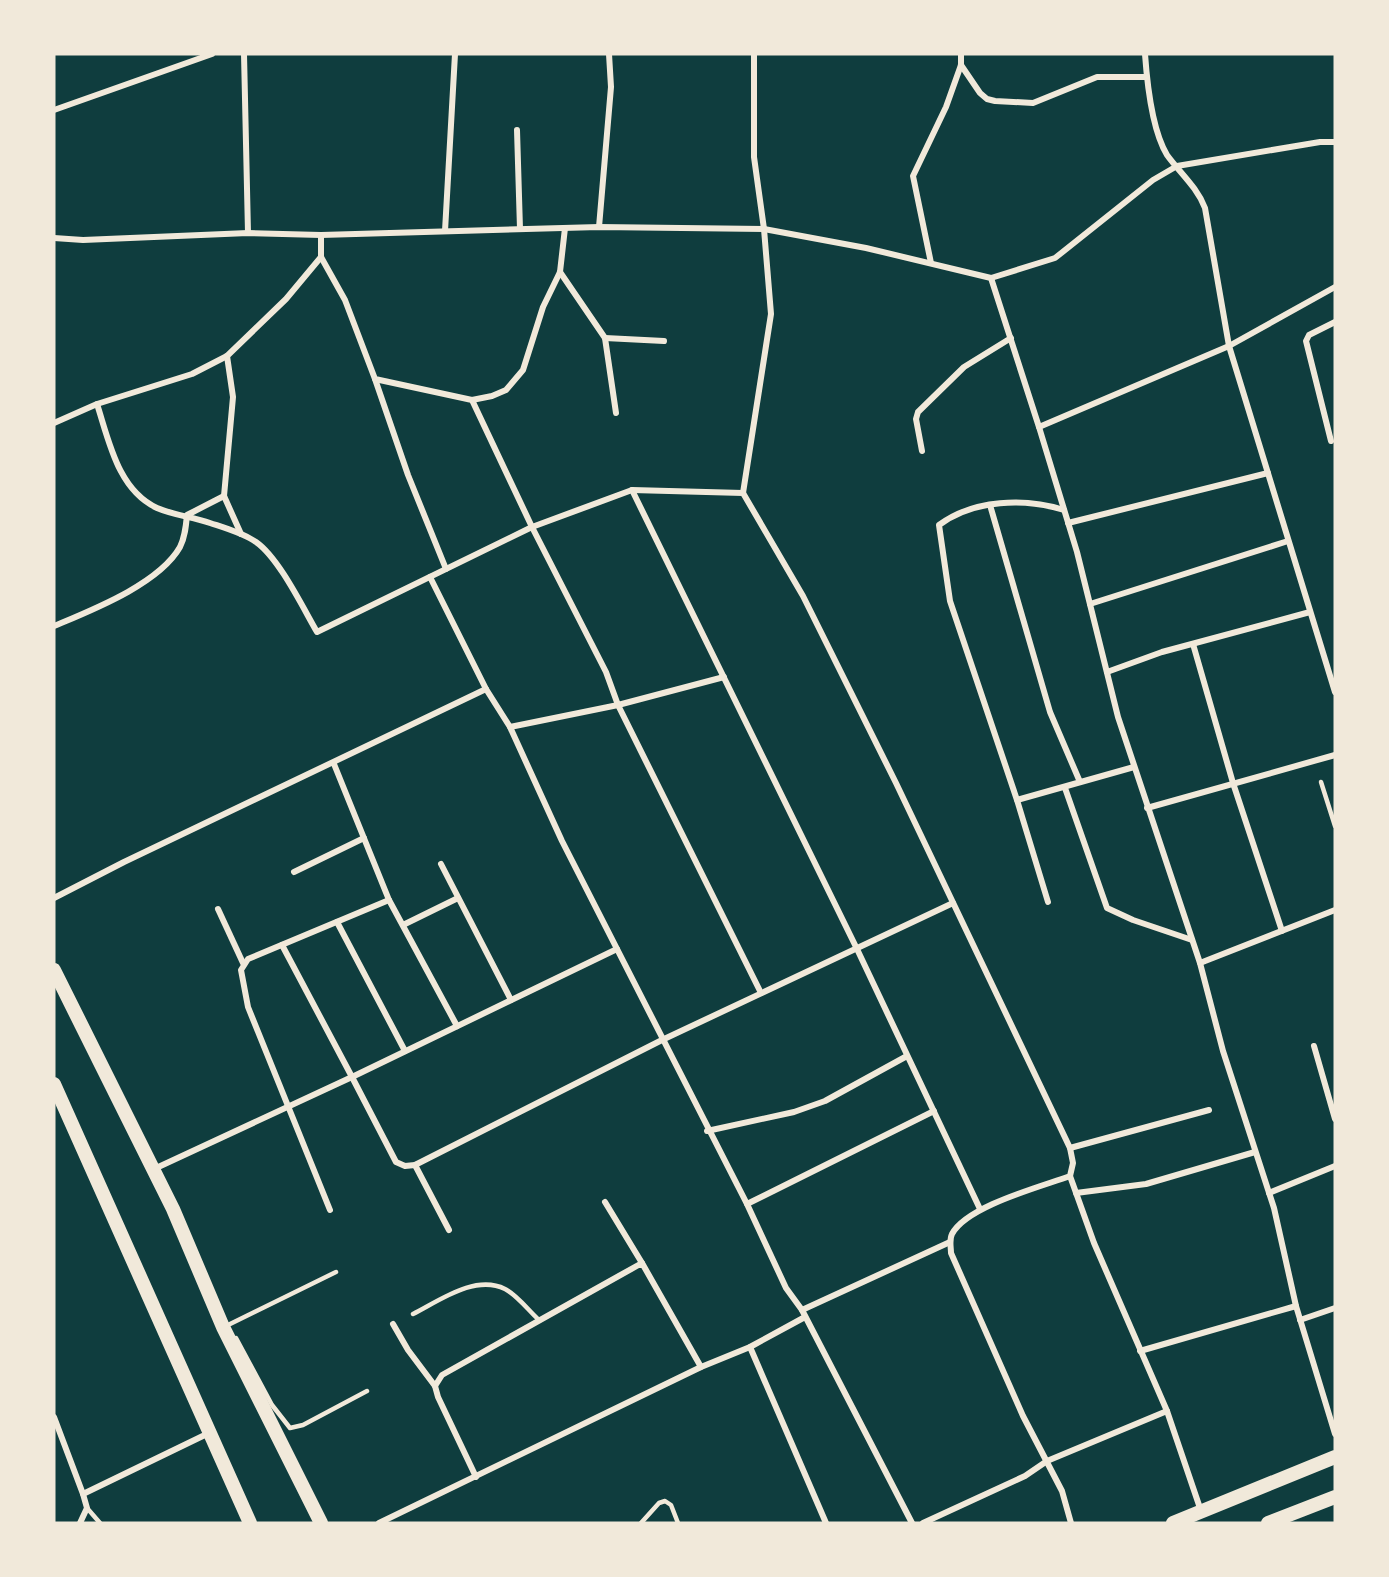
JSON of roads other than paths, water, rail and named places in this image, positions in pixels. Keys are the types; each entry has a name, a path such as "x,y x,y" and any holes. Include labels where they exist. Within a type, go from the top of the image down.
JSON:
{"main road":[{"path":"54,970 153,1169 321,1523"},
{"path":"54,1084 250,1523"},
{"path":"1173,1523 1335,1457"},
{"path":"1268,1523 1335,1497"}],"street":[{"path":"54,110 212,54"},
{"path":"244,54 248,233"},
{"path":"445,231 455,54"},
{"path":"599,227 611,87 609,54"},
{"path":"753,54 754,156 764,229 771,314 743,494 803,596 1070,1148 1073,1163 1070,1176 1076,1193 1140,1351 1167,1411 1202,1511"},
{"path":"931,263 913,176 946,107 961,65 961,54"},
{"path":"1145,54 1146,77 1152,111 1166,153 1200,196 1205,208 1229,346 1335,692"},
{"path":"961,65 980,93 987,99 1033,104 1097,77 1146,77"},
{"path":"517,130 520,229"},
{"path":"54,238 84,240 248,233 321,235 599,227 764,229 931,263 991,278 1055,258 1153,180 1177,166 1320,142 1335,142"},
{"path":"375,379 472,400 492,396 506,390 523,370 543,308 560,272 565,228"},
{"path":"321,235 321,257 345,300 408,475 446,569"},
{"path":"54,423 97,404 160,386 192,374 226,356 286,299 321,257"},
{"path":"560,272 605,338 616,413"},
{"path":"991,278 1068,523 1134,767 1200,963 1222,1051 1247,1120 1269,1193 1296,1306 1335,1434"},
{"path":"1039,427 1229,346 1335,287"},
{"path":"1331,441 1306,340 1310,335 1335,322"},
{"path":"605,338 664,341"},
{"path":"922,451 916,419 918,412 964,366 1011,338"},
{"path":"226,356 233,397 224,496 241,534"},
{"path":"472,400 532,527 606,672 618,705 761,993"},
{"path":"97,404 120,471 133,488 146,501 159,508 188,515 241,534 262,546 288,582 317,632 532,527 632,490 743,494"},
{"path":"1068,523 1268,473"},
{"path":"632,490 857,949 980,1209"},
{"path":"54,626 90,611 159,570 181,545 188,515 224,496"},
{"path":"1048,902 1017,800 950,601 939,525 949,517 990,505 1019,501 1064,510"},
{"path":"990,505 1050,712 1080,782"},
{"path":"1090,604 1288,541"},
{"path":"430,577 486,689 510,728 562,841 707,1131 747,1204 786,1288 802,1310 912,1523"},
{"path":"1107,672 1193,644 1310,612"},
{"path":"1193,644 1233,783 1282,931"},
{"path":"510,728 618,705 724,677"},
{"path":"54,898 124,862 334,764 486,689"},
{"path":"1147,808 1335,755"},
{"path":"334,764 389,900 457,1026"},
{"path":"1017,800 1134,767"},
{"path":"1065,788 1107,908 1133,920 1192,940"},
{"path":"294,872 364,838"},
{"path":"441,864 511,1000"},
{"path":"403,925 458,898"},
{"path":"243,963 389,900"},
{"path":"282,945 396,1162 405,1166 415,1165 662,1040 952,903"},
{"path":"218,909 243,963 242,980 248,1007 290,1106 330,1210"},
{"path":"1200,963 1335,910"},
{"path":"338,922 405,1051"},
{"path":"153,1169 352,1077 617,949"},
{"path":"1314,1046 1335,1119"},
{"path":"707,1131 794,1112 825,1101 908,1056"},
{"path":"1070,1148 1209,1110"},
{"path":"747,1204 934,1111"},
{"path":"1076,1193 1146,1184 1255,1152"},
{"path":"415,1165 449,1230"},
{"path":"1269,1193 1335,1166"},
{"path":"1070,1176 980,1209 953,1233 950,1242 956,1264 1023,1416 1062,1491 1071,1523"},
{"path":"605,1202 701,1367"},
{"path":"802,1310 950,1242"},
{"path":"435,1386 442,1375 642,1263"},
{"path":"1140,1351 1296,1306"},
{"path":"1300,1320 1335,1308"},
{"path":"379,1523 701,1367 750,1347 805,1317"},
{"path":"393,1324 408,1350 435,1386 476,1477"},
{"path":"750,1347 826,1523"},
{"path":"923,1523 1025,1476 1047,1461 1167,1411"},
{"path":"54,1417 87,1508 80,1523"},
{"path":"83,1494 210,1433"}],"lane":[{"path":"1321,782 1335,826"},
{"path":"336,1272 226,1326 272,1405 290,1428 303,1425 367,1392"},
{"path":"413,1314 464,1289 488,1284 506,1289 539,1320"},
{"path":"641,1523 659,1503 665,1501 671,1505 678,1523"},
{"path":"87,1508 100,1523"}]}
